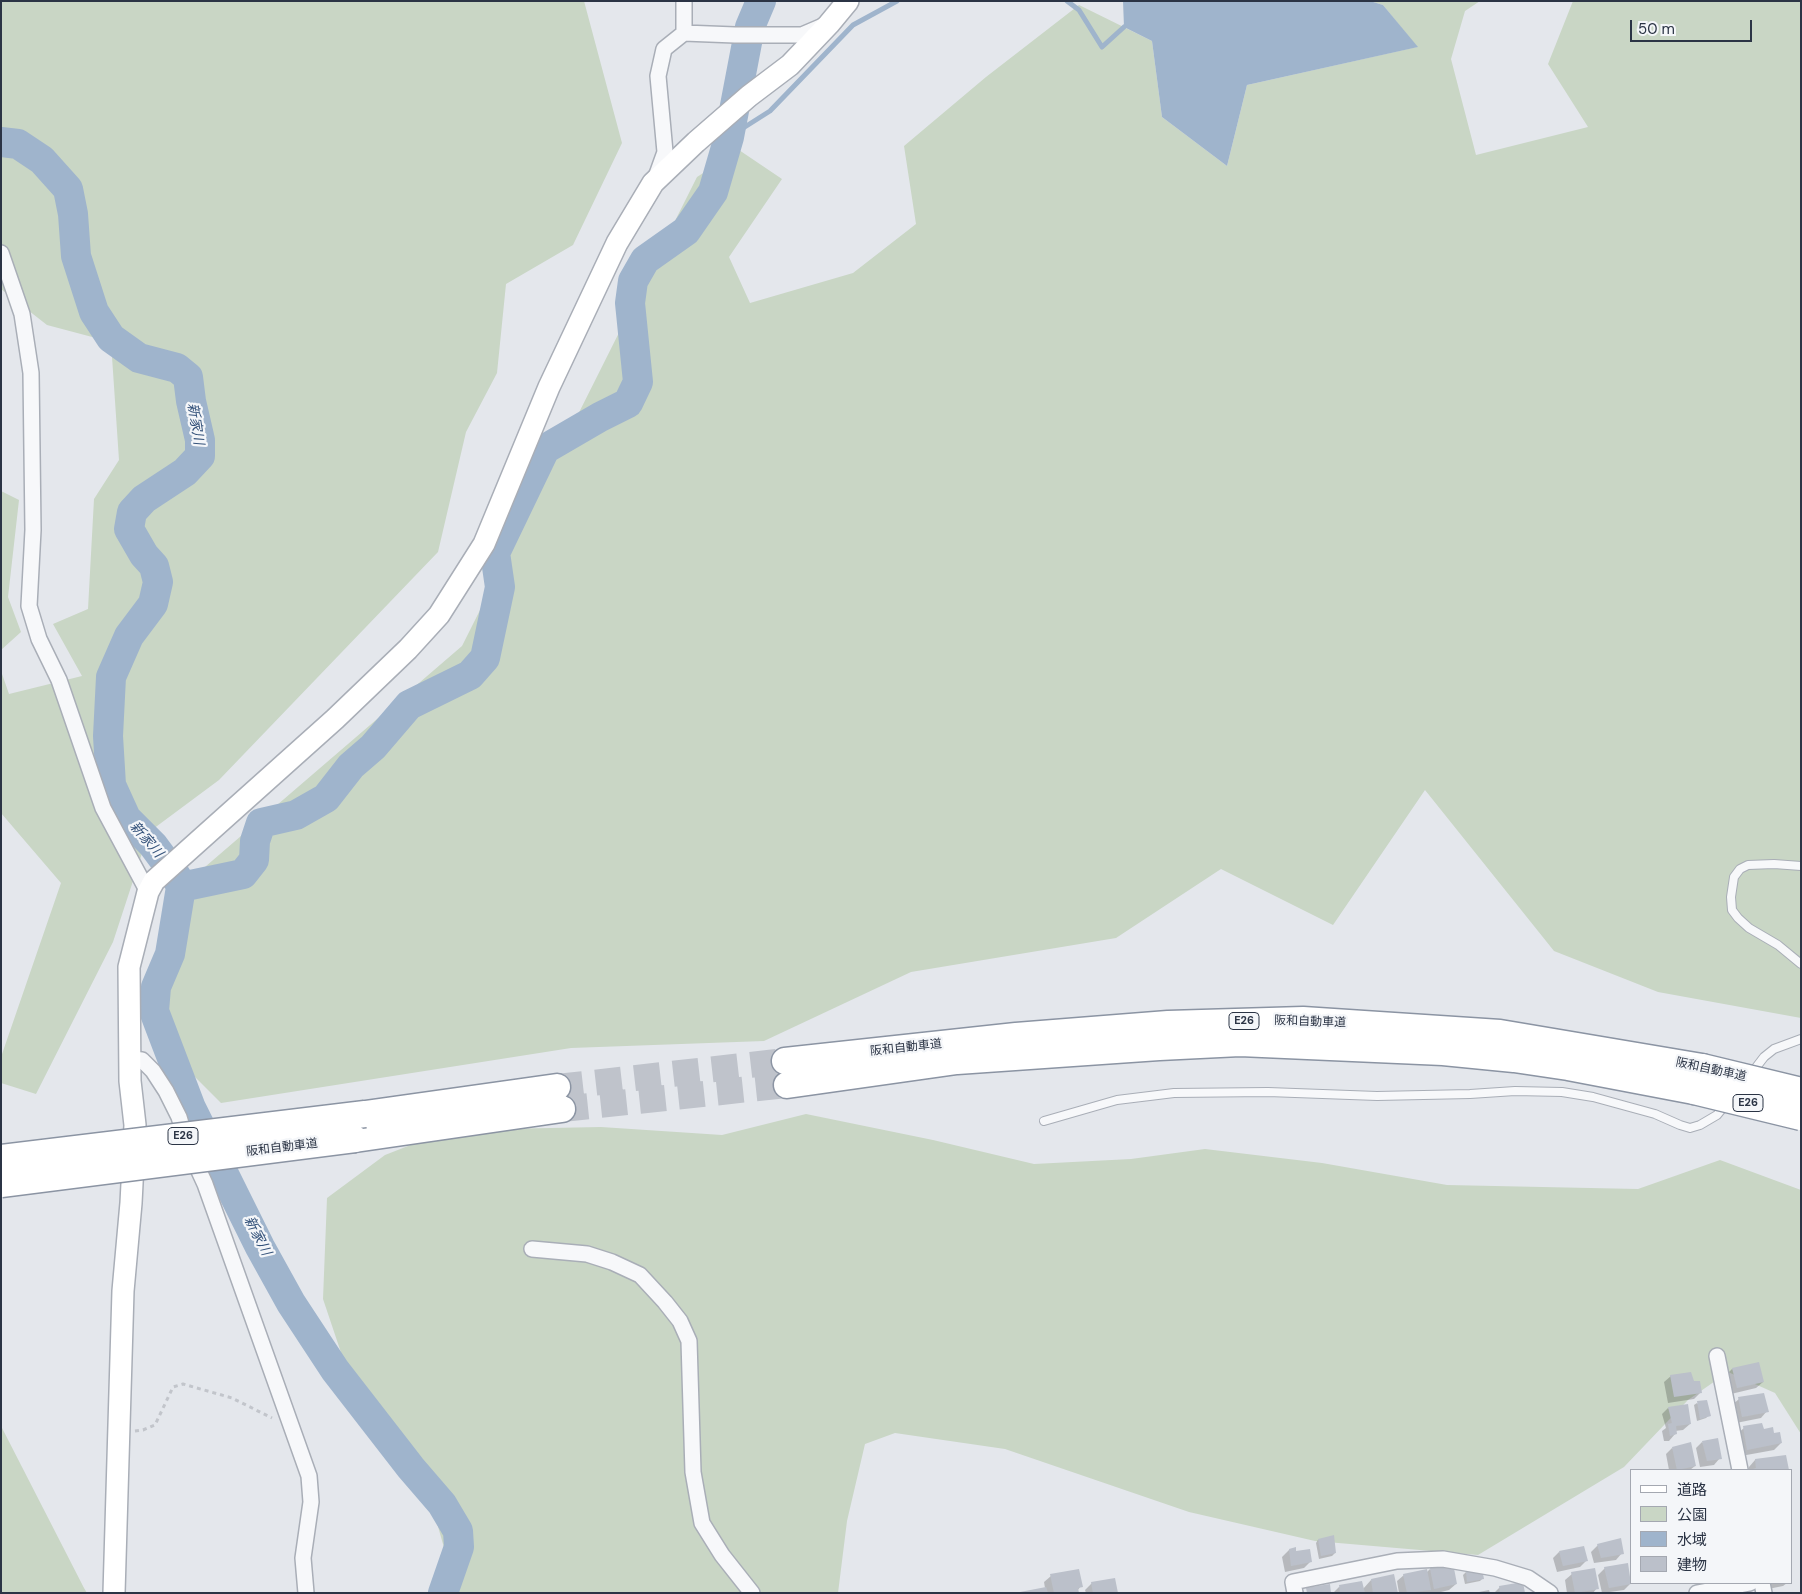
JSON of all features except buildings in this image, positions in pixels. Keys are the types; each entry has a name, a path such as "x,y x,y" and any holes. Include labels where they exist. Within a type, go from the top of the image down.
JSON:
{"highway":[{"name":"阪和自動車道","path":"786,1073 1016,1036 1168,1024 1304,1020 1500,1033 1698,1079 1801,1091"},
{"name":"阪和自動車道","path":"1698,1079 1801,1116"},
{"name":"阪和自動車道","path":"1,1158 365,1114 560,1098 356,1139 1,1184"}],"street":[{"path":"684,1 684,33"},
{"path":"654,183 741,103 790,65 830,24 848,1"},
{"path":"114,1593 123,1291 131,1203 135,1125 130,1081 129,967 151,886 335,719 408,649 439,615 484,544 550,387 612,252 654,183 665,152 658,76 664,49 684,33 802,35 830,24"},
{"path":"1,253 22,314 31,373 33,530 29,606 39,639 59,680 103,808 151,886"},
{"path":"131,1059 142,1060 153,1071 166,1090 180,1117 188,1146 205,1184 309,1476 311,1502 303,1558 306,1593"},
{"path":"532,1249 587,1254 612,1262 640,1275 680,1321 689,1341 693,1472 702,1523 722,1555 752,1593"},
{"path":"1717,1356 1740,1469"},
{"path":"1295,1593 1293,1582 1397,1561 1443,1559 1495,1568 1528,1578 1550,1593"},
{"path":"1697,1593 1745,1584"}],"lane":[{"path":"1801,866 1748,865 1740,869 1734,877 1731,897 1732,910 1738,918 1749,928 1778,944 1801,964"},
{"path":"1741,1086 1774,1049 1801,1039"},
{"path":"1044,1121 1117,1100 1174,1093 1268,1092 1377,1096 1515,1091 1562,1092 1593,1097 1655,1114 1690,1128 1700,1126 1717,1115 1735,1094"}],"path":[{"path":"119,1433 143,1430 155,1425 173,1387 183,1384 232,1398 291,1426"}],"green space":[{"path":"1,1 584,1 622,143 573,245 506,284 497,373 466,432 438,552 219,780 149,832 113,942 36,1094 1,1083 1,1057 61,883 1,813 1,671 9,694 82,676 53,624 88,609 94,499 119,460 111,342 47,325 1,289"},
{"path":"1370,1 1480,1 1465,11 1451,59 1476,155 1588,127 1548,64 1573,1 1801,1 1801,1018 1658,992 1554,951 1425,790 1333,925 1221,869 1116,938 911,972 764,1041 571,1048 221,1103 161,1043 184,885 462,646 697,177 739,150 782,179 729,257 750,303 853,273 916,224 904,146 986,77 1079,5 1152,41 1162,117 1227,166 1247,85 1417,47 1383,5"},
{"path":"1,491 19,500 8,597 21,632 1,650"},
{"path":"806,1114 933,1140 1034,1164 1131,1159 1205,1149 1322,1163 1447,1185 1638,1189 1720,1160 1801,1190 1801,1434 1775,1393 1728,1372 1688,1400 1624,1467 1478,1555 1315,1541 1189,1512 1005,1449 895,1433 865,1444 847,1521 838,1593 457,1593 425,1481 362,1415 323,1299 327,1198 385,1155 449,1130 601,1127 722,1135"},
{"path":"1,1426 84,1588 87,1593 1,1593"}],"water":[{"path":"1123,1 1370,1 1383,5 1418,47 1247,85 1227,166 1162,117 1152,41 1124,27"}],"waterway":[{"path":"181,887 243,874 254,860 255,841 261,823 296,815 326,798 351,766 373,747 409,705 470,675 485,658 500,587 495,553 545,449 628,403 638,382 630,303 633,281 645,260 686,231 713,192 729,137 750,27 761,1"},
{"path":"729,137 770,111 853,25 897,1"},
{"path":"1067,1 1079,10 1102,47 1124,27"},
{"name":"新家川","path":"1,142 18,144 42,160 68,189 73,214 76,256 94,312 111,338 139,358 177,368 188,377 191,401 200,440 200,456 185,472 144,499 132,512 129,529 144,555 154,566 158,582 153,604 129,636 111,677 108,736 111,785 126,818 153,845 176,876 181,887 170,954 156,987 154,1011 191,1108 260,1247 291,1303 335,1370 411,1468 442,1504 458,1531 459,1547 443,1593"}],"tunnel":[{"path":"557,1087 785,1061"},
{"path":"562,1109 787,1085"}]}
